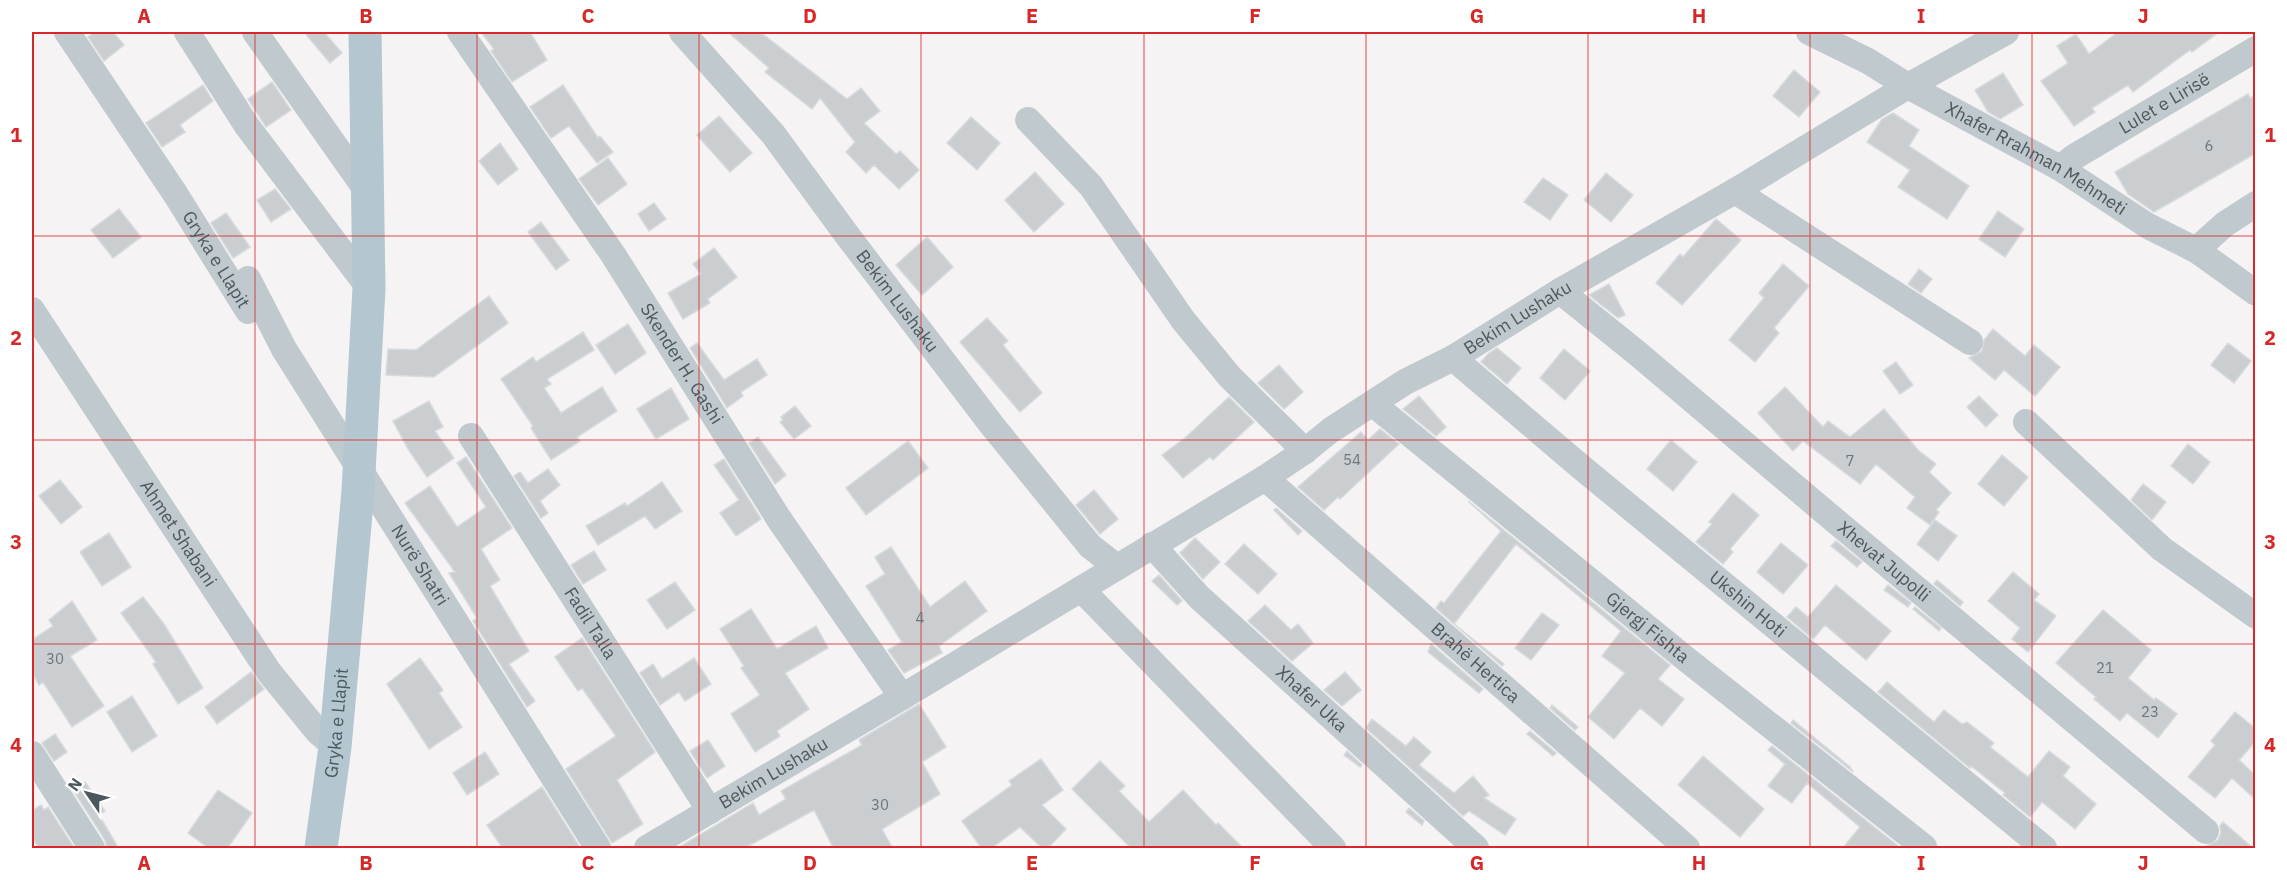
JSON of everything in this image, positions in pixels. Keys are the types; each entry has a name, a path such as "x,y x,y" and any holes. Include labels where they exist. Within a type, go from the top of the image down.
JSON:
{"main road":[{"name":"Gryka e Llapit","path":"321,849 335,747 359,479 369,288 365,32"}],"street":[{"name":"Gryka e Llapit","path":"67,32 176,195 359,479"},
{"path":"187,32 247,126 369,288"},
{"path":"255,32 367,191"},
{"name":"Skender H. Gashi","path":"460,32 614,256 779,519 902,697"},
{"name":"Bekim Lushaku","path":"682,32 773,134 984,414 1090,546 1117,567"},
{"name":"Xhafer Rrahman Mehmeti","path":"1809,32 1868,61 1908,86 2067,163 2148,226 2196,250 2256,293"},
{"name":"Bekim Lushaku","path":"647,849 1265,478 1331,430 1405,382 1453,358 1560,291 1735,191 1908,86 2006,32"},
{"name":"Lulet e Lirisë","path":"2067,163 2256,49"},
{"path":"1029,120 1091,186 1183,320 1230,377 1305,451"},
{"path":"1735,191 1970,342"},
{"path":"2196,250 2225,225 2256,204"},
{"name":"Nurë Shatri","path":"248,279 284,349 359,479 598,849"},
{"name":"Xhevat Jupolli","path":"1560,291 1637,353 2206,831"},
{"name":"Ahmet Shabani","path":"32,310 269,672 318,732 335,747"},
{"name":"Ukshin Hoti","path":"1453,358 1581,467 2044,849"},
{"name":"Gjergj Fishta","path":"1373,404 1686,659 1924,848"},
{"path":"2026,422 2162,549 2256,616"},
{"name":"Fadil Talla","path":"471,436 710,811"},
{"name":"Brahë Hertica","path":"1265,478 1687,849"},
{"name":"Xhafer Uka","path":"1152,545 1199,597 1476,849"},
{"path":"1081,589 1333,849"},
{"path":"32,754 92,849"}],"building":[{"path":"95,32 113,32 124,45 104,61 88,37"},
{"path":"304,32 324,32 342,53 330,63"},
{"path":"481,32 530,32 547,60 512,82 491,51 494,49"},
{"path":"728,32 760,32 847,99 861,88 880,111 864,123 896,154 900,151 919,170 899,189 874,165 866,173 846,152 855,142 820,98 812,109 765,72 769,68"},
{"path":"2118,32 2219,32 2192,52 2190,50 2133,92 2128,85 2092,108 2095,112 2074,126 2041,81 2068,63 2057,46 2076,34 2089,54"},
{"path":"1794,70 1820,92 1799,117 1773,96"},
{"path":"2003,73 2023,105 2000,119 1988,112 1975,90"},
{"path":"272,82 291,110 266,127 248,99"},
{"path":"203,85 213,101 180,125 185,132 162,147 146,123"},
{"path":"563,85 598,138 600,136 613,152 597,163 569,126 551,138 530,107"},
{"path":"2248,94 2250,98 2256,95 2256,153 2154,212 2128,194 2115,172"},
{"path":"1893,113 1919,130 1909,146 1969,186 1947,219 1898,187 1910,170 1867,142 1882,119"},
{"path":"719,116 752,153 730,172 697,135"},
{"path":"971,117 1000,143 977,170 947,143"},
{"path":"500,143 518,169 498,185 479,161"},
{"path":"608,158 627,184 598,205 579,179"},
{"path":"1035,172 1064,204 1034,232 1005,200"},
{"path":"1606,173 1633,195 1611,222 1584,200"},
{"path":"1543,178 1568,195 1550,220 1524,202"},
{"path":"275,189 291,209 271,222 257,200"},
{"path":"654,203 666,219 649,231 638,214"},
{"path":"119,209 141,237 113,258 91,230"},
{"path":"1998,211 2024,229 2005,257 1979,239"},
{"path":"226,213 250,247 233,258 211,223"},
{"path":"1716,219 1741,240 1682,305 1656,283 1680,254 1683,257"},
{"path":"541,222 569,260 556,270 528,232"},
{"path":"927,237 953,267 922,295 896,265"},
{"path":"714,248 737,277 708,299 710,303 683,319 668,293 701,274 693,264"},
{"path":"1783,264 1809,286 1774,328 1779,333 1755,362 1729,340 1764,298 1759,293"},
{"path":"1919,269 1932,279 1921,293 1908,284"},
{"path":"1609,284 1625,315 1618,318 1589,295"},
{"path":"489,296 508,323 434,377 386,375 388,349 416,350"},
{"path":"987,318 1008,341 1003,345 1042,393 1020,412 960,342"},
{"path":"628,324 646,353 615,374 596,345"},
{"path":"1993,329 2025,356 2034,345 2060,367 2035,396 2004,370 1995,380 1969,358 1982,351 1984,340"},
{"path":"583,332 594,350 547,379 551,384 544,388 561,413 602,387 617,411 577,437 580,441 551,460 531,428 533,426 501,379 533,357 536,362"},
{"path":"697,343 724,380 757,359 767,375 741,392 743,396 727,408 690,348"},
{"path":"2228,343 2251,361 2234,383 2211,365"},
{"path":"1497,348 1521,368 1507,384 1481,362"},
{"path":"1564,349 1590,371 1565,400 1540,378"},
{"path":"1896,362 1913,385 1900,394 1883,371"},
{"path":"1279,365 1303,392 1284,409 1258,383"},
{"path":"1785,387 1823,427 1828,421 1850,437 1884,409 1918,450 1936,464 1929,472 1951,493 1936,510 1939,512 1930,525 1907,508 1915,497 1876,464 1860,484 1803,441 1793,451 1758,413"},
{"path":"671,388 689,419 656,439 637,409"},
{"path":"1419,396 1446,427 1436,436 1403,409"},
{"path":"1979,396 1998,415 1986,427 1967,407"},
{"path":"1229,397 1254,422 1213,460 1210,457 1183,478 1162,455 1185,438"},
{"path":"429,401 443,427 435,431 454,458 427,477 393,421"},
{"path":"795,406 811,426 794,439 780,422 783,420 781,417"},
{"path":"1380,429 1399,444 1340,499 1338,497 1324,510 1298,487 1361,432 1368,440"},
{"path":"758,437 786,475 775,484 749,443"},
{"path":"1671,440 1697,462 1673,491 1647,469"},
{"path":"908,441 928,468 866,515 846,488"},
{"path":"2188,444 2210,462 2193,484 2171,466"},
{"path":"2002,455 2028,477 2004,506 1978,484"},
{"path":"466,457 512,528 481,549 500,580 490,586 529,651 509,664 535,701 527,707 473,621 477,618 449,573 455,572 405,503 430,486 457,527 486,507 457,463"},
{"path":"724,459 761,519 736,536 720,513 739,500 714,465"},
{"path":"548,469 560,485 540,501 548,513 541,518 514,476 520,472 528,483"},
{"path":"60,480 82,507 61,524 39,496"},
{"path":"662,482 682,511 655,529 645,516 598,545 586,526 625,503 627,506"},
{"path":"2143,484 2166,502 2152,520 2131,500"},
{"path":"1094,490 1118,519 1100,534 1076,505"},
{"path":"1733,493 1759,515 1730,549 1733,552 1723,564 1696,542 1712,524 1709,522"},
{"path":"1468,501 1670,665 1658,679 1684,699 1662,726 1640,708 1614,739 1588,717 1625,673 1602,656 1621,631 1516,544 1454,624 1436,608 1441,601 1444,603 1501,531"},
{"path":"1276,508 1302,531 1298,535 1274,510"},
{"path":"1935,520 1957,536 1938,561 1917,544"},
{"path":"109,533 131,567 102,586 80,552"},
{"path":"1195,538 1220,562 1203,579 1180,553"},
{"path":"1836,541 1862,562 1857,567 1831,546"},
{"path":"1781,543 1808,565 1783,594 1757,572"},
{"path":"1244,544 1277,574 1258,594 1225,564"},
{"path":"891,547 930,607 965,581 987,611 939,646 942,653 904,673 888,650 902,642 866,586 885,574 875,557"},
{"path":"594,551 606,570 583,584 571,565"},
{"path":"2013,572 2039,594 2034,600 2056,616 2028,652 2012,639 2020,628 1988,601"},
{"path":"1159,575 1182,601 1177,605 1152,581"},
{"path":"1937,580 1963,602 1960,606 1934,584"},
{"path":"675,582 695,610 667,629 647,600"},
{"path":"1836,585 1891,631 1866,660 1825,625 1813,639 1787,617 1796,607 1808,617"},
{"path":"1888,585 1911,603 1908,607 1884,590"},
{"path":"143,597 164,624 203,688 178,704 153,664 156,662 121,613"},
{"path":"72,601 97,640 70,656 104,706 72,727 43,682 39,685 32,673 32,640 53,626 49,620"},
{"path":"1265,605 1291,630 1298,624 1313,643 1292,661 1248,621"},
{"path":"1915,607 1941,628 1939,631 1913,609"},
{"path":"751,609 777,649 816,626 828,648 785,673 809,709 777,731 780,736 755,752 731,714 760,695 741,668 744,666 720,629"},
{"path":"2103,610 2151,650 2128,678 2154,700 2156,698 2177,714 2158,738 2127,713 2120,721 2056,663"},
{"path":"1542,613 1559,625 1531,660 1515,648"},
{"path":"1454,624 1504,664 1502,666"},
{"path":"582,638 655,752 617,780 643,824 612,843 566,769 616,736 582,688 578,691 555,657"},
{"path":"1431,644 1483,689 1479,693 1428,652"},
{"path":"420,658 443,690 439,693 462,727 429,749 387,684"},
{"path":"694,658 711,684 685,701 679,692 660,705 640,673 653,664 662,679"},
{"path":"251,672 264,689 217,724 205,707"},
{"path":"1345,672 1361,690 1342,706 1324,690"},
{"path":"1887,682 1934,722 1944,710 1962,724 1967,722 1994,743 1990,747 2028,777 2049,751 2070,767 2063,776 2096,804 2075,829 2042,802 2030,817 2003,795 2005,793 1971,766 1970,768 1878,692"},
{"path":"132,696 157,736 132,752 107,712"},
{"path":"919,704 946,747 922,762 940,794 882,829 893,849 834,849 814,810 743,849 676,849 753,803 759,815 786,799 781,791 862,745 859,740"},
{"path":"1552,705 1578,727 1575,730 1550,708"},
{"path":"2235,712 2256,729 2256,741 2239,760 2256,776 2256,800 2232,778 2215,798 2188,777 2215,745 2211,741"},
{"path":"1372,719 1406,746 1414,737 1431,752 1419,765 1454,793 1473,776 1489,795 1484,798 1516,819 1505,835 1469,811 1463,816 1366,728"},
{"path":"1793,720 1850,767 1853,772 1791,723"},
{"path":"1530,731 1556,753 1553,756 1527,734"},
{"path":"55,734 67,752 54,761 42,743"},
{"path":"708,740 725,766 707,778 690,751"},
{"path":"1772,746 1902,849 1842,849 1860,827 1807,783 1792,803 1768,786 1785,764 1768,750"},
{"path":"1347,751 1362,765 1360,767 1344,755"},
{"path":"485,752 499,774 467,795 453,773"},
{"path":"1703,756 1764,809 1740,837 1678,785"},
{"path":"1041,759 1063,790 1042,805 1066,829 1047,849 1043,849 1020,827 990,849 982,849 962,821 1012,785 1009,781"},
{"path":"1100,761 1125,786 1119,791 1149,822 1183,790 1216,825 1218,823 1244,849 1132,849 1072,789"},
{"path":"85,782 105,811 99,815 119,849 107,849 105,840 73,790"},
{"path":"542,787 581,849 503,849 487,825"},
{"path":"218,790 252,813 227,849 210,849 188,833"},
{"path":"41,805 44,810 48,807 75,849 39,849 32,836 32,811"},
{"path":"1409,808 1424,821 1422,825 1406,812"},
{"path":"2223,822 2254,849 2201,849 2218,840 2221,833 2220,826"}]}
